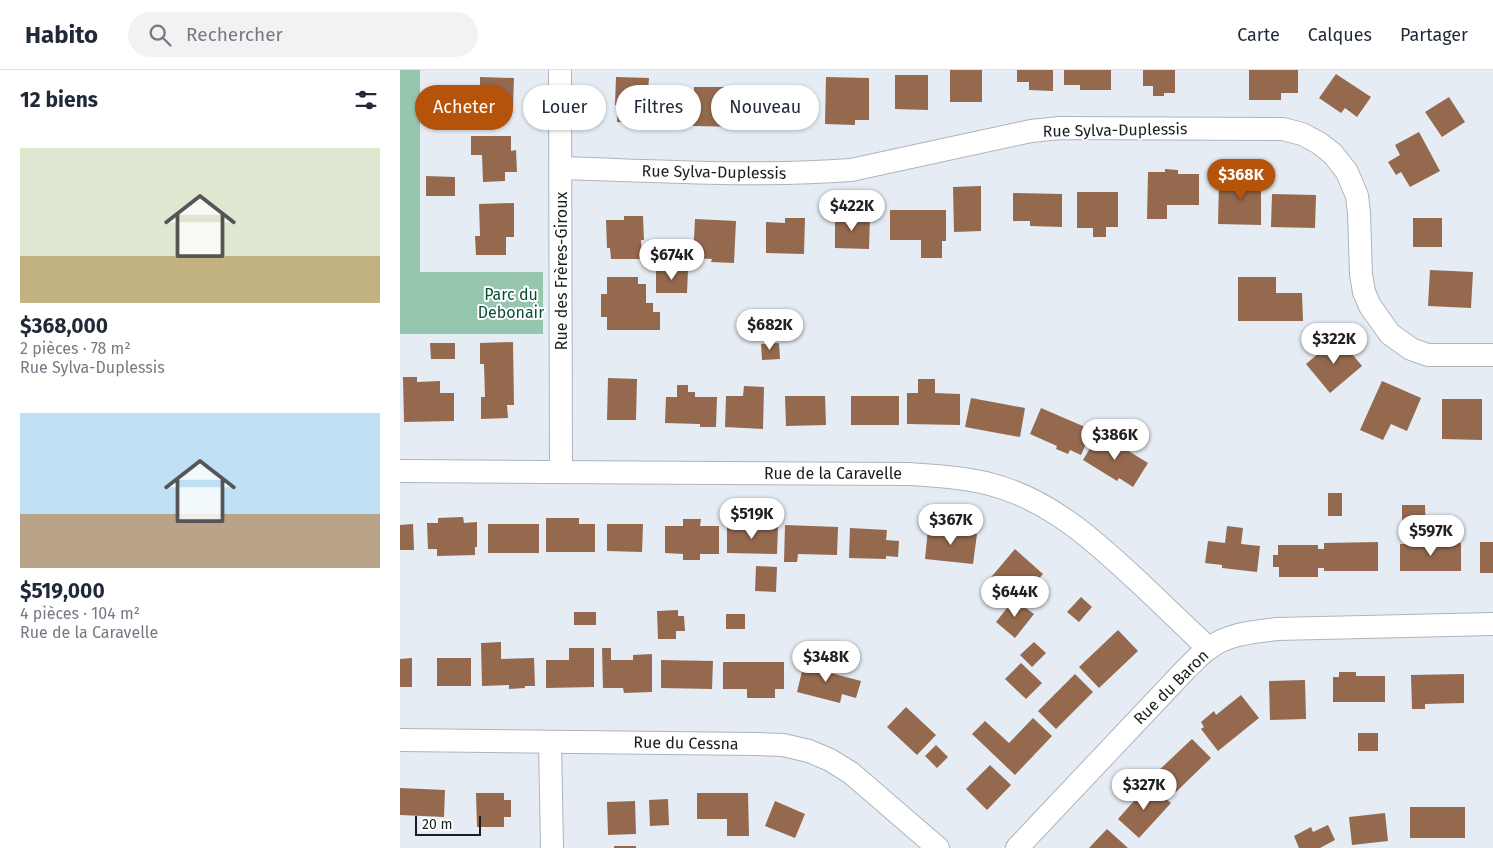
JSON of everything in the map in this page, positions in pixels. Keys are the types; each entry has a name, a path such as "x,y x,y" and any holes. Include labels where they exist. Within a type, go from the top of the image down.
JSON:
{"street":[{"name":"Rue des Frères-Giroux","path":"560,70 561,472"},
{"name":"Rue Sylva-Duplessis","path":"561,168 767,174 821,172 851,170 1031,131 1060,128 1283,129 1302,134 1319,143 1333,154 1347,172 1357,196 1361,274 1364,292 1370,306 1390,334 1411,350 1428,355 1493,356"},
{"name":"Rue de la Caravelle","path":"400,471 909,474 958,478 1002,488 1044,506 1080,530 1208,648"},
{"name":"Rue du Baron","path":"1017,848 1187,668 1208,648 1224,640 1250,632 1276,629 1493,624"},
{"name":"Rue du Cessna","path":"400,740 757,744 809,751 830,760 851,773 938,848"},
{"path":"550,742 552,848"}],"green space":[{"name":"Parc du Debonair","path":"400,70 420,70 420,85 415,85 415,130 420,130 420,272 543,272 543,334 400,334"}],"building":[{"path":"950,70 982,70 982,102 950,102"},
{"path":"1017,70 1053,70 1053,91 1029,90 1029,82 1017,82"},
{"path":"1064,70 1111,70 1111,90 1080,90 1080,85 1064,85"},
{"path":"1143,70 1175,70 1175,93 1153,96 1153,86 1143,86"},
{"path":"1249,70 1298,70 1298,93 1281,93 1281,100 1249,100"},
{"path":"1336,74 1371,97 1357,117 1345,108 1341,113 1319,98"},
{"path":"895,75 928,75 928,110 895,109"},
{"path":"480,77 514,78 513,106 513,85 480,85"},
{"path":"616,77 649,78 648,85 616,85 615,105"},
{"path":"826,77 869,78 869,120 855,120 855,125 825,124"},
{"path":"701,87 711,87 711,126 701,126"},
{"path":"1449,97 1465,122 1442,137 1425,112"},
{"path":"1419,132 1440,171 1410,187 1401,172 1396,175 1388,162 1400,155 1395,145"},
{"path":"471,136 511,136 511,151 516,150 517,172 505,172 505,181 483,182 482,155 471,155"},
{"path":"1165,169 1178,170 1178,174 1199,174 1199,205 1167,205 1167,219 1147,219 1148,172 1165,172"},
{"path":"1241,173 1261,173 1261,225 1218,224 1219,183 1241,183"},
{"path":"426,176 455,177 455,196 426,196"},
{"path":"981,186 981,231 954,232 953,187"},
{"path":"1077,192 1118,192 1118,227 1106,227 1106,237 1093,237 1093,228 1077,228"},
{"path":"1013,193 1062,194 1062,227 1030,226 1030,221 1013,221"},
{"path":"1272,194 1316,195 1315,228 1271,227"},
{"path":"514,203 514,237 506,237 506,255 476,255 475,236 480,236 479,204"},
{"path":"890,210 946,210 946,241 942,241 942,258 921,258 921,240 890,240"},
{"path":"835,215 870,215 869,249 835,248"},
{"path":"624,216 643,216 644,240 641,240 642,259 611,259 610,248 607,248 606,220 624,220"},
{"path":"785,218 805,218 804,254 766,253 766,222 785,223"},
{"path":"1413,218 1442,218 1442,247 1413,247"},
{"path":"695,219 736,221 734,263 711,262 712,259 693,258"},
{"path":"663,250 679,250 679,265 663,265"},
{"path":"656,269 688,270 687,293 656,293"},
{"path":"1430,270 1473,272 1471,308 1428,306"},
{"path":"607,277 638,277 638,284 646,284 646,303 653,303 653,312 660,312 660,330 607,330 607,317 601,317 601,294 607,294"},
{"path":"1238,277 1276,277 1276,293 1302,293 1303,321 1238,321"},
{"path":"1338,337 1362,366 1330,393 1306,364"},
{"path":"513,342 514,405 507,405 508,418 481,419 481,397 485,397 484,364 480,364 480,343"},
{"path":"430,343 455,343 455,359 431,359"},
{"path":"779,343 780,359 762,360 761,344"},
{"path":"403,377 417,377 417,382 440,381 440,393 454,393 454,421 404,422"},
{"path":"608,378 637,379 636,420 607,420"},
{"path":"918,379 935,379 935,393 960,394 960,425 907,424 907,393 918,393"},
{"path":"1382,381 1421,398 1407,431 1391,424 1383,440 1360,430"},
{"path":"677,385 688,385 688,392 695,392 695,397 717,397 716,427 700,427 700,424 665,423 666,397 677,397"},
{"path":"744,386 764,387 763,429 725,427 726,396 743,396"},
{"path":"785,396 825,396 826,425 786,426"},
{"path":"851,396 899,396 899,425 851,425"},
{"path":"971,398 1025,408 1020,437 965,427"},
{"path":"1442,399 1482,399 1482,440 1442,439"},
{"path":"1041,408 1092,430 1081,455 1070,450 1068,454 1056,449 1057,446 1030,434"},
{"path":"1099,433 1148,463 1133,487 1119,478 1117,481 1083,460"},
{"path":"1328,493 1342,493 1342,516 1328,516"},
{"path":"1402,505 1425,505 1426,539 1402,539"},
{"path":"463,517 464,523 477,522 477,547 475,547 475,555 437,556 437,549 428,549 427,523 438,523 438,518"},
{"path":"546,518 579,518 579,524 595,524 595,552 546,552"},
{"path":"683,519 701,519 700,526 719,526 719,554 700,554 700,560 683,560 683,554 665,553 665,526 683,526"},
{"path":"413,524 414,550 400,550 400,525"},
{"path":"488,524 539,524 539,553 488,553"},
{"path":"607,524 643,524 642,552 607,551"},
{"path":"785,525 838,527 837,555 798,554 797,562 784,562"},
{"path":"727,526 778,527 777,554 727,553"},
{"path":"1227,526 1243,528 1241,544 1260,546 1257,572 1222,568 1222,565 1205,563 1208,541 1225,543"},
{"path":"850,528 887,530 886,540 899,541 898,557 886,556 886,559 849,558"},
{"path":"928,529 977,534 973,564 925,559"},
{"path":"1378,542 1378,571 1324,571 1324,568 1318,568 1318,577 1279,577 1279,567 1273,567 1273,555 1278,555 1278,545 1318,545 1318,549 1324,549 1324,543"},
{"path":"1480,542 1493,542 1493,573 1480,573"},
{"path":"1461,543 1461,571 1400,571 1400,544"},
{"path":"1015,549 1043,574 1026,594 1013,583 1002,594 987,582"},
{"path":"756,566 777,567 776,592 755,591"},
{"path":"1081,597 1092,607 1079,622 1067,612"},
{"path":"1014,599 1034,614 1015,638 996,622"},
{"path":"678,610 678,616 684,616 685,631 676,631 676,639 658,639 657,611"},
{"path":"574,612 596,612 596,625 574,625"},
{"path":"726,614 745,614 745,629 726,629"},
{"path":"1118,630 1138,651 1099,688 1079,667"},
{"path":"501,642 501,659 534,658 535,686 509,689 509,685 482,686 481,643"},
{"path":"1034,642 1046,653 1032,667 1020,655"},
{"path":"569,648 594,648 594,687 546,688 546,660 569,660"},
{"path":"602,648 611,648 611,660 633,660 633,655 652,654 652,692 624,693 623,688 603,688"},
{"path":"412,658 412,687 400,687 400,659"},
{"path":"437,658 471,658 471,686 437,686"},
{"path":"805,659 829,665 827,672 861,681 856,698 842,694 840,703 797,692"},
{"path":"661,660 713,661 712,689 661,688"},
{"path":"723,662 784,662 784,689 775,689 775,698 747,698 747,689 723,689"},
{"path":"1021,663 1042,683 1026,699 1005,679"},
{"path":"1339,672 1356,672 1356,676 1385,676 1385,702 1333,702 1333,677 1339,677"},
{"path":"1075,674 1093,692 1056,729 1038,711"},
{"path":"1464,674 1464,703 1425,704 1425,709 1412,709 1411,675"},
{"path":"1305,680 1306,719 1270,720 1269,681"},
{"path":"1241,695 1259,718 1218,751 1201,729 1204,727 1201,722 1214,711 1216,715"},
{"path":"906,707 936,735 917,755 887,727"},
{"path":"1033,718 1052,736 1015,775 972,734 985,721 1009,743"},
{"path":"1358,733 1378,733 1378,751 1358,751"},
{"path":"1192,739 1211,758 1176,792 1157,772"},
{"path":"936,745 948,757 937,768 925,756"},
{"path":"990,765 1011,785 987,810 966,789"},
{"path":"1149,784 1171,803 1139,838 1118,819"},
{"path":"400,788 445,790 444,817 400,815"},
{"path":"476,793 504,793 504,800 511,800 511,817 504,817 504,827 477,827"},
{"path":"697,793 748,793 749,836 727,836 727,819 697,819"},
{"path":"668,799 669,825 650,826 649,800"},
{"path":"635,801 636,834 608,835 607,802"},
{"path":"775,801 805,814 795,838 765,826"},
{"path":"1410,807 1465,807 1465,838 1410,838"},
{"path":"1385,813 1388,841 1352,845 1349,817"},
{"path":"1328,825 1335,840 1320,848 1299,848 1294,836 1311,827 1313,832"},
{"path":"1107,829 1128,848 1089,848"},
{"path":"614,846 636,846 636,848 614,848"}]}
